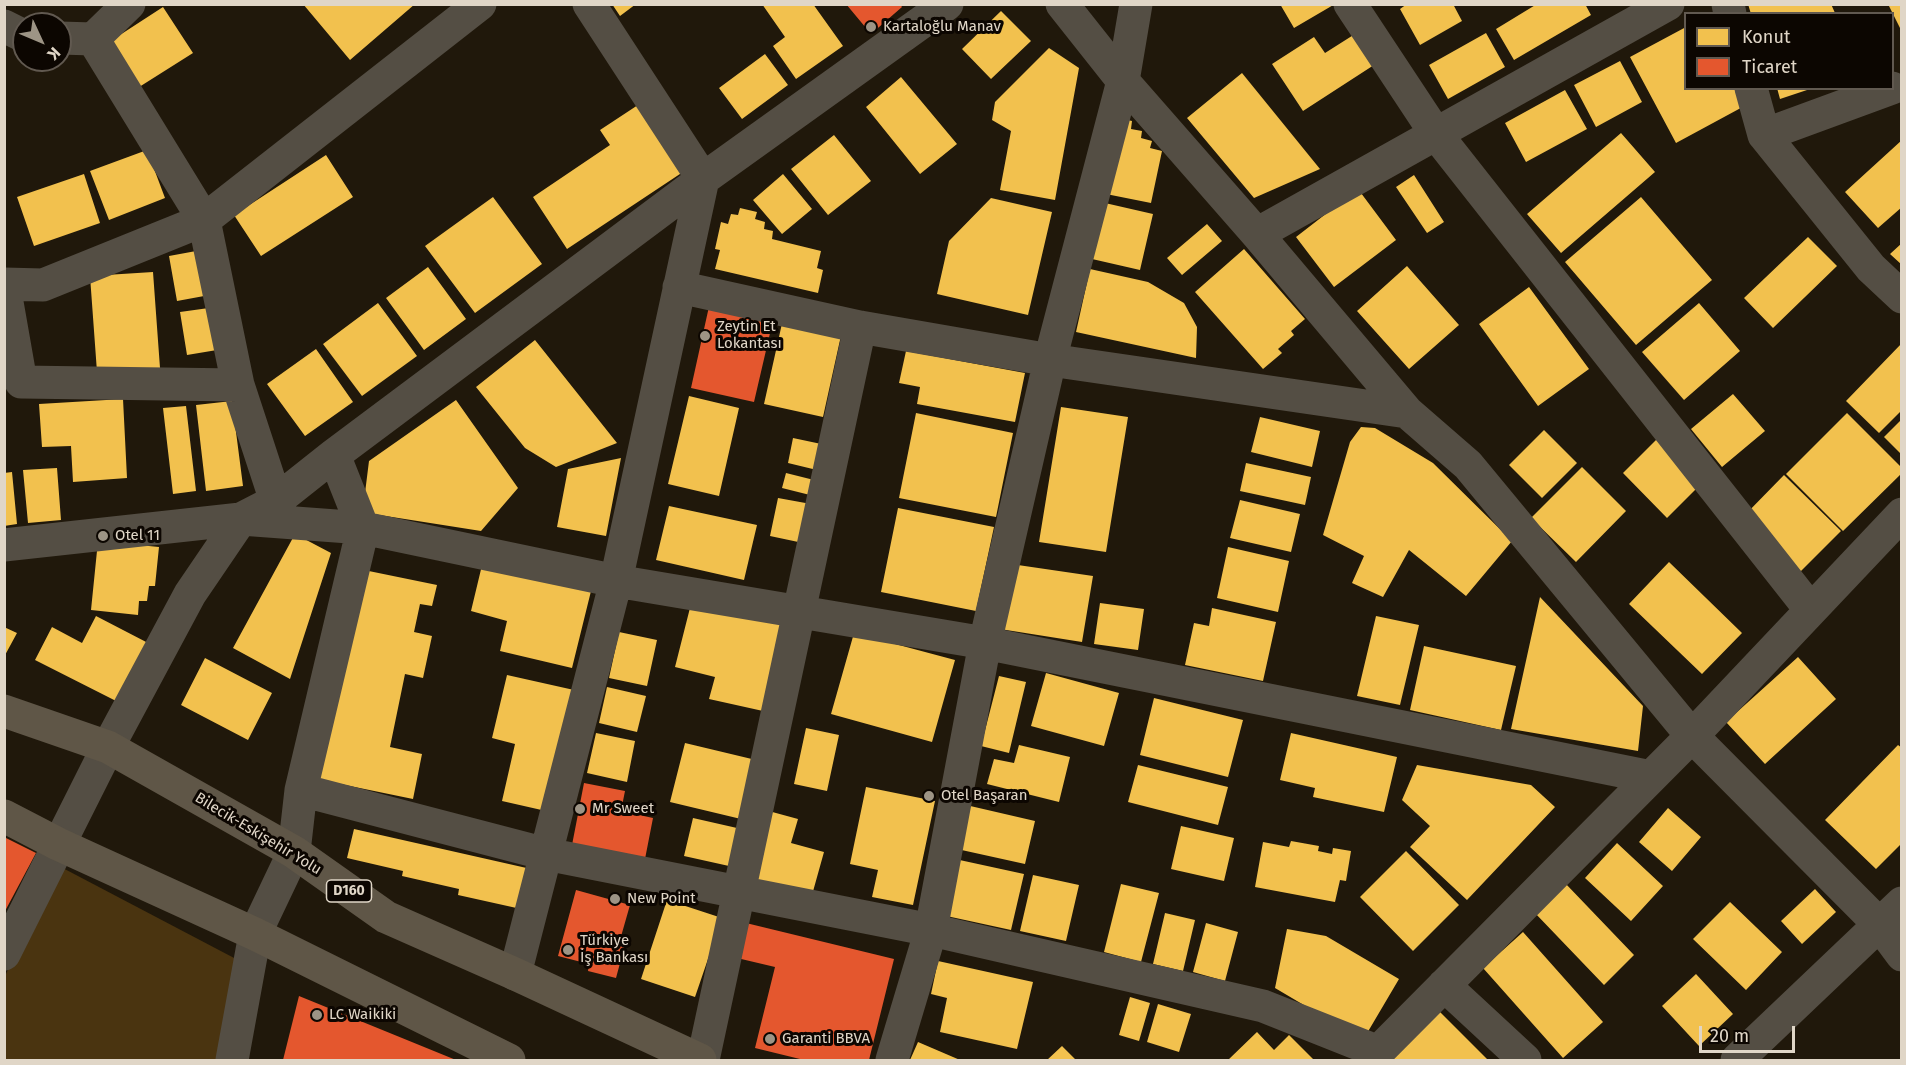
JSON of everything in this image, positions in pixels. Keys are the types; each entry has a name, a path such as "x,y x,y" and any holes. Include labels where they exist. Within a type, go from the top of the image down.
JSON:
{"main road":[{"name":"Bilecik-Eskişehir Yolu","path":"4,711 108,747 294,852 386,917 702,1060"},
{"path":"4,816 58,844 255,934 500,1058"}],"street":[{"path":"72,38 93,39 129,4"},
{"path":"238,385 21,381 4,284 43,285 204,220 480,4"},
{"path":"515,974 616,581 703,179 589,4"},
{"path":"4,954 108,747 190,594 242,519 276,501 334,455 703,179 947,4"},
{"path":"1062,4 1123,81 1257,234 1407,412 1468,465 1692,736 1890,914 1902,955"},
{"path":"892,1060 931,930 985,643 1050,360 1123,81 1136,4"},
{"path":"1257,234 1668,4"},
{"path":"1363,8 1436,134 1810,609"},
{"path":"93,39 204,220 238,385 276,501"},
{"path":"1752,90 1764,135 1871,268 1902,297"},
{"path":"1764,135 1887,90"},
{"path":"679,287 860,327 1050,360 1407,412"},
{"path":"702,1060 860,327"},
{"path":"232,1060 255,934 294,852 301,790 363,528 334,455"},
{"path":"301,790 546,854 931,930 1263,1006 1374,1056 1692,736 1902,514"},
{"path":"4,545 242,519 363,528 616,581 985,643 1651,777"},
{"path":"1737,1060 1890,914"},
{"path":"1444,985 1525,1060"}],"shaded area":[{"path":"57,865 236,959 219,1060 5,1060 5,976"}],"building: Konut":[{"path":"303,4 415,4 350,60"},
{"path":"612,4 636,4 620,16"},
{"path":"762,4 813,4 843,46 796,79 773,46 785,37"},
{"path":"1280,4 1335,4 1294,28"},
{"path":"1407,4 1453,4 1462,21 1420,45 1400,9"},
{"path":"1537,4 1585,4 1591,15 1514,60 1496,29"},
{"path":"1748,4 1831,4 1835,12 1750,12"},
{"path":"1888,4 1902,4 1902,32 1894,12"},
{"path":"163,7 193,53 136,89 106,44"},
{"path":"1001,11 1031,41 991,79 962,49"},
{"path":"1684,28 1684,90 1743,90 1750,103 1676,143 1630,57"},
{"path":"1486,33 1505,67 1448,99 1429,65"},
{"path":"1355,34 1374,65 1303,111 1272,64 1314,37 1325,53"},
{"path":"1049,48 1079,68 1055,200 1000,190 1011,131 992,120 995,102"},
{"path":"765,54 788,85 742,119 719,88"},
{"path":"1620,61 1642,102 1596,127 1574,85"},
{"path":"1242,73 1320,169 1254,198 1187,118"},
{"path":"901,77 957,144 920,174 866,107"},
{"path":"1565,90 1587,129 1526,162 1505,123"},
{"path":"1778,90 1807,90 1780,99"},
{"path":"641,103 686,170 567,249 533,197 610,145 600,130"},
{"path":"1123,119 1132,121 1131,129 1142,131 1141,138 1152,141 1150,148 1162,151 1151,203 1106,194"},
{"path":"1621,133 1655,172 1561,253 1527,214"},
{"path":"834,135 871,181 828,215 791,169"},
{"path":"1902,140 1902,207 1878,228 1845,192"},
{"path":"147,150 165,198 109,220 90,171"},
{"path":"326,155 353,197 261,256 234,215"},
{"path":"84,174 100,223 34,246 17,197"},
{"path":"783,174 812,209 782,234 753,200"},
{"path":"1414,175 1444,222 1427,233 1396,187"},
{"path":"1358,189 1396,240 1334,287 1296,237"},
{"path":"493,197 542,264 475,313 425,246"},
{"path":"1641,197 1712,280 1636,345 1565,262"},
{"path":"991,198 1052,212 1028,315 937,294 949,241"},
{"path":"1105,203 1153,214 1140,270 1092,259"},
{"path":"740,208 757,212 755,219 765,222 764,229 773,231 772,239 821,251 817,268 823,270 818,293 715,269 720,250 715,249 721,222 728,224 731,214 738,215"},
{"path":"1207,224 1222,241 1182,275 1167,258"},
{"path":"1808,237 1837,266 1773,328 1744,298"},
{"path":"1902,243 1902,265 1890,254"},
{"path":"207,249 215,294 177,301 169,256"},
{"path":"1244,249 1305,319 1291,331 1294,335 1278,349 1282,353 1263,369 1195,292"},
{"path":"1407,266 1459,325 1409,369 1357,311"},
{"path":"428,267 466,319 424,350 386,298"},
{"path":"1090,269 1148,282 1184,303 1197,327 1196,358 1076,332"},
{"path":"153,272 160,368 97,372 90,276"},
{"path":"1529,287 1589,369 1538,406 1479,324"},
{"path":"378,303 417,356 362,396 323,344"},
{"path":"1699,303 1740,351 1684,400 1642,352"},
{"path":"216,307 223,349 187,355 180,312"},
{"path":"783,319 842,331 823,417 764,404"},
{"path":"535,340 617,443 556,467 525,448 476,387"},
{"path":"1902,343 1902,410 1879,433 1846,401"},
{"path":"316,349 353,402 305,436 267,384"},
{"path":"906,351 1025,373 1015,422 917,404 920,387 899,383"},
{"path":"1733,394 1765,431 1722,467 1691,429"},
{"path":"689,396 739,408 719,496 668,484"},
{"path":"123,399 127,478 73,482 71,446 42,447 39,404"},
{"path":"456,400 518,488 481,531 373,514 364,501 369,461"},
{"path":"232,401 243,486 206,491 196,405"},
{"path":"186,406 196,491 173,494 163,408"},
{"path":"1061,407 1128,417 1106,552 1039,542"},
{"path":"916,413 1013,433 996,517 899,498"},
{"path":"1847,413 1902,468 1902,473 1843,531 1786,474"},
{"path":"1260,417 1320,431 1312,467 1251,452"},
{"path":"1902,419 1902,455 1884,437"},
{"path":"1361,427 1375,428 1433,463 1512,541 1466,596 1409,550 1383,597 1352,583 1364,556 1323,535 1350,442"},
{"path":"1544,430 1577,463 1542,498 1509,465"},
{"path":"793,438 826,445 821,471 788,463"},
{"path":"1658,438 1702,483 1667,518 1623,473"},
{"path":"621,458 606,536 557,527 568,469"},
{"path":"1246,463 1311,477 1305,505 1240,491"},
{"path":"1582,467 1626,511 1576,562 1531,518"},
{"path":"57,468 61,520 28,523 23,470"},
{"path":"12,472 17,524 4,526 4,473"},
{"path":"786,473 818,481 814,496 782,488"},
{"path":"1784,475 1841,531 1798,574 1742,518"},
{"path":"778,498 811,504 803,543 770,536"},
{"path":"1240,500 1300,514 1291,552 1230,538"},
{"path":"669,506 757,525 744,580 656,560"},
{"path":"898,508 994,527 976,611 881,592"},
{"path":"295,534 331,553 290,679 233,648"},
{"path":"98,541 159,547 155,586 149,586 147,601 139,601 138,615 91,610"},
{"path":"1228,547 1289,561 1278,612 1217,598"},
{"path":"483,561 592,587 572,668 500,651 507,621 471,611"},
{"path":"1669,562 1742,633 1702,674 1629,604"},
{"path":"1011,564 1093,576 1082,642 1000,629"},
{"path":"359,569 437,585 432,606 420,604 414,632 432,636 423,678 405,674 390,747 422,754 413,799 316,779"},
{"path":"1540,597 1643,706 1638,751 1511,729"},
{"path":"692,600 784,623 763,711 709,699 715,677 675,667"},
{"path":"1100,603 1144,609 1138,650 1094,644"},
{"path":"1212,608 1276,622 1263,681 1185,665 1194,623 1209,626"},
{"path":"96,616 150,644 120,703 35,660 52,627 82,643"},
{"path":"1376,616 1419,625 1400,705 1357,696"},
{"path":"4,627 17,633 4,657"},
{"path":"619,632 657,640 647,686 609,678"},
{"path":"854,633 955,660 932,742 831,714"},
{"path":"1424,646 1516,666 1501,730 1410,710"},
{"path":"1798,657 1836,699 1765,764 1726,722"},
{"path":"205,658 272,693 248,740 181,705"},
{"path":"1046,673 1119,693 1104,746 1031,726"},
{"path":"507,675 574,690 546,811 502,801 515,744 492,738"},
{"path":"999,676 1026,682 1009,753 981,746"},
{"path":"607,687 646,696 637,732 599,723"},
{"path":"1154,698 1243,720 1228,777 1140,755"},
{"path":"806,728 839,735 827,791 794,784"},
{"path":"596,733 635,741 627,782 587,773"},
{"path":"1291,733 1397,757 1384,812 1313,797 1315,788 1280,780"},
{"path":"685,743 756,760 741,819 670,802"},
{"path":"1019,745 1070,757 1059,802 987,784 994,759 1014,763"},
{"path":"1898,745 1902,748 1902,843 1876,869 1825,820"},
{"path":"1138,765 1228,787 1218,825 1128,802"},
{"path":"1417,765 1531,785 1555,807 1467,900 1410,847 1430,826 1402,800"},
{"path":"866,787 935,801 913,905 872,897 878,870 850,864"},
{"path":"966,805 1035,821 1025,864 957,849"},
{"path":"1668,808 1701,837 1672,871 1639,842"},
{"path":"765,810 798,819 791,843 824,852 812,895 747,877"},
{"path":"693,818 737,828 729,866 684,856"},
{"path":"1181,826 1234,838 1224,881 1171,869"},
{"path":"354,829 531,869 521,909 458,895 459,889 402,876 403,871 347,858"},
{"path":"1291,841 1319,846 1318,851 1332,854 1333,848 1351,851 1346,881 1340,880 1335,902 1255,887 1263,842 1289,847"},
{"path":"1617,843 1663,886 1631,921 1585,878"},
{"path":"1406,851 1459,905 1413,951 1360,897"},
{"path":"955,859 1024,874 1011,930 942,915"},
{"path":"1033,875 1079,885 1066,941 1020,931"},
{"path":"1565,883 1634,955 1604,985 1534,912"},
{"path":"1121,884 1159,893 1141,962 1104,952"},
{"path":"1815,889 1836,912 1802,944 1781,921"},
{"path":"667,900 722,918 695,997 641,979"},
{"path":"1730,902 1782,952 1746,990 1693,939"},
{"path":"1165,913 1195,920 1183,971 1153,964"},
{"path":"1206,923 1238,932 1225,981 1193,972"},
{"path":"1287,929 1326,936 1399,979 1363,1040 1275,988"},
{"path":"1523,932 1603,1022 1563,1058 1483,968"},
{"path":"938,961 1033,982 1017,1049 940,1032 947,998 931,994"},
{"path":"1696,974 1733,1014 1699,1046 1662,1006"},
{"path":"1130,997 1150,1003 1139,1041 1119,1035"},
{"path":"1158,1004 1191,1014 1179,1052 1147,1042"},
{"path":"1440,1012 1488,1060 1390,1060"},
{"path":"1257,1032 1274,1050 1289,1035 1314,1060 1228,1060"},
{"path":"918,1042 960,1060 910,1060"},
{"path":"1062,1046 1076,1060 1047,1060"}],"building: Ticaret":[{"path":"846,4 900,4 902,7 871,34"},
{"path":"710,302 774,316 754,402 691,388"},
{"path":"584,783 625,791 621,811 653,818 645,859 572,845"},
{"path":"4,837 36,853 4,913"},
{"path":"576,890 630,905 620,940 626,941 616,978 588,971 589,964 558,956"},
{"path":"746,923 894,959 869,1060 804,1060 755,1048 775,967 737,958"},
{"path":"299,996 456,1060 283,1060"}],"place":[{"name":"Kartaloğlu Manav","path":"871,27"},
{"name":"Zeytin Et Lokantası","path":"705,336"},
{"name":"Otel 11","path":"103,536"},
{"name":"Otel Başaran","path":"929,796"},
{"name":"Mr Sweet","path":"580,809"},
{"name":"New Point","path":"615,899"},
{"name":"Türkiye İş Bankası","path":"568,950"},
{"name":"LC Waikiki","path":"317,1015"},
{"name":"Garanti BBVA","path":"770,1039"}]}
